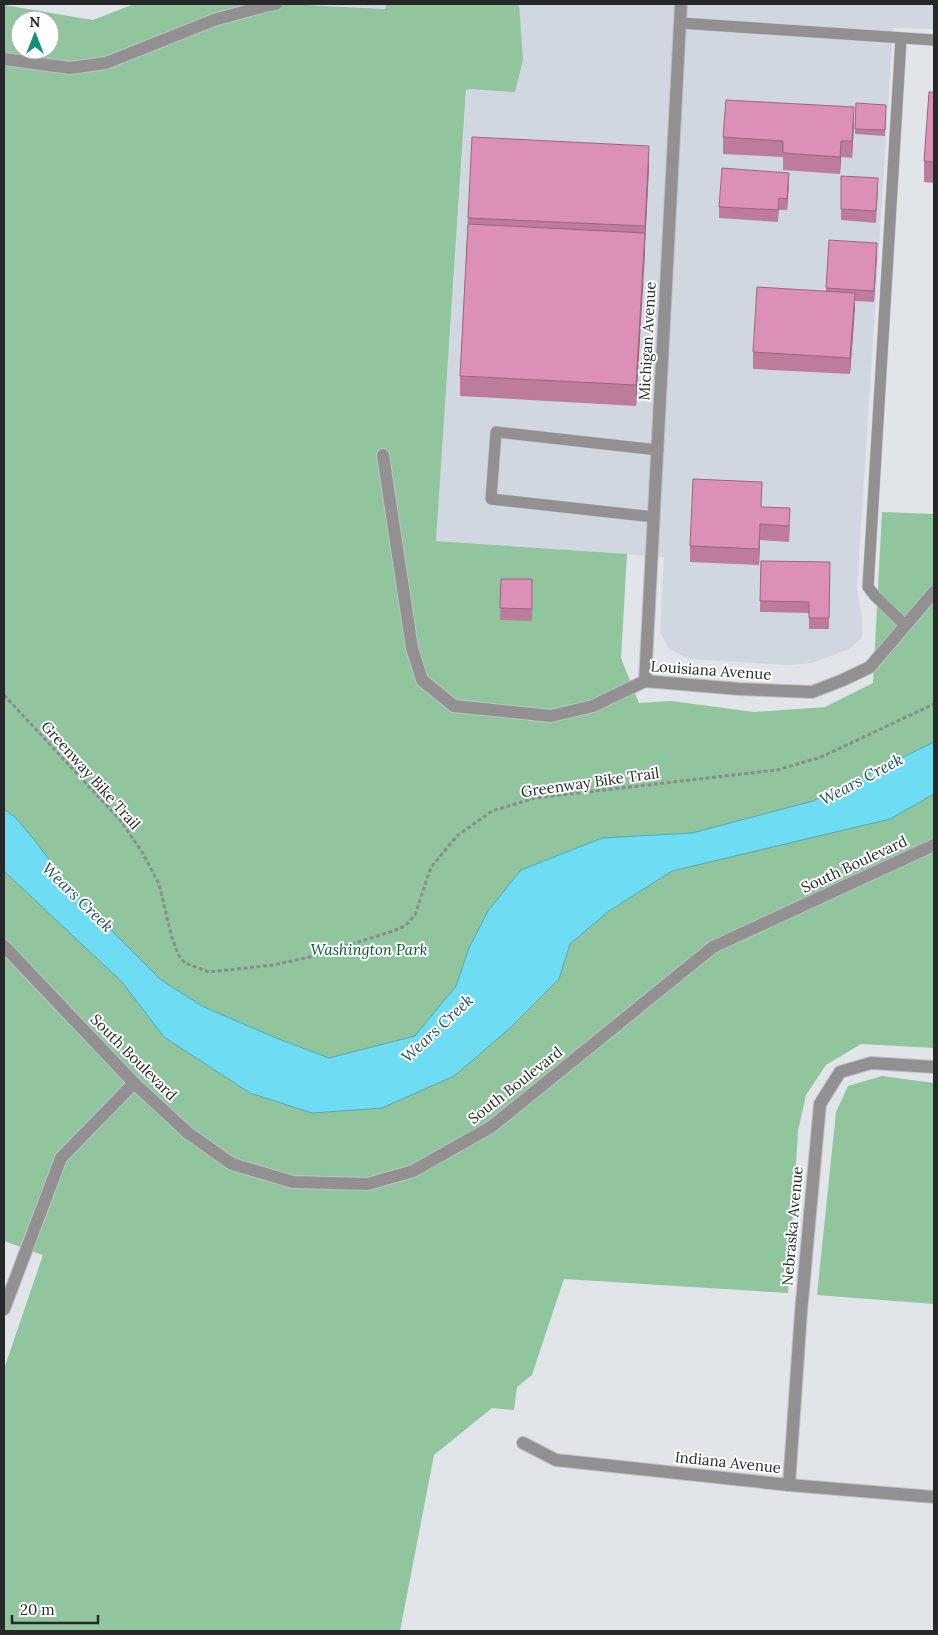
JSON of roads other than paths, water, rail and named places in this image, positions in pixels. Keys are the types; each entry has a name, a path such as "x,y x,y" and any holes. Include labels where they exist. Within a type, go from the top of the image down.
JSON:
{"street":[{"name":"Michigan Avenue","path":"645,681 681,4"},
{"path":"4,59 70,68 106,63 170,36 261,5"},
{"name":"Louisiana Avenue","path":"383,455 412,648 422,680 454,706 551,716 593,706 645,681 739,689 812,692 870,667 934,592"},
{"name":"South Boulevard","path":"4,946 134,1084 188,1133 232,1164 293,1182 368,1184 413,1171 491,1127 713,947 934,845"},
{"name":"Nebraska Avenue","path":"789,1485 801,1312 820,1104 840,1072 871,1063 934,1067"},
{"path":"4,1309 61,1158 134,1084"},
{"name":"Indiana Avenue","path":"522,1443 556,1460 789,1485 934,1497"}],"lane":[{"path":"261,5 277,4"},
{"path":"680,23 934,40"},
{"path":"901,39 868,587 906,625"},
{"path":"654,518 491,499 496,432 658,450"}],"water":[{"name":"Wears Creek","path":"934,742 934,794 890,819 672,871 609,911 570,944 559,979 509,1029 454,1076 382,1108 312,1113 250,1093 164,1037 122,982 4,871 4,809 16,818 36,842 71,890 161,980 204,1007 276,1038 329,1058 415,1036 456,986 469,948 488,911 521,870 602,838 692,833 813,801"}],"park label":[{"name":"Washington Park","path":"369,949"}]}
